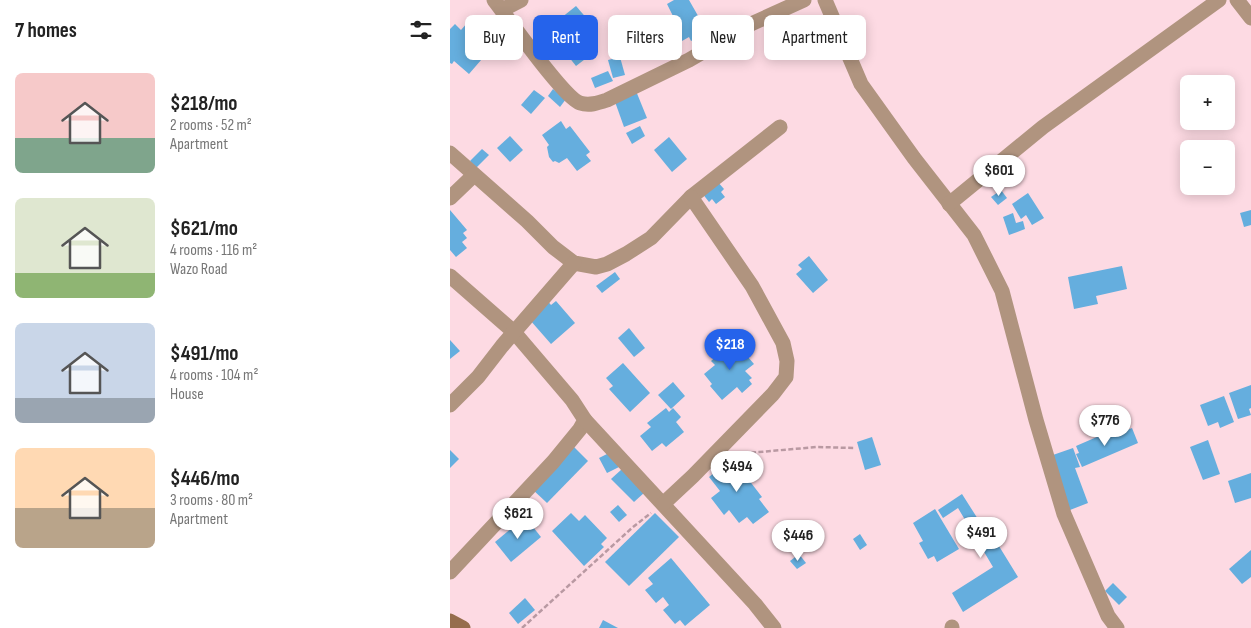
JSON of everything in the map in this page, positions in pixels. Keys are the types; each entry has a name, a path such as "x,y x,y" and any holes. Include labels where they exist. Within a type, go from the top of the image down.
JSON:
{"main road":[{"path":"450,621 463,628"}],"street":[{"path":"521,0 498,5 570,97 580,103 593,104 607,100 689,60 751,24 804,0"},
{"path":"826,0 861,84 914,158 974,235 1002,291 1036,420 1064,514 1108,616 1117,628"},
{"path":"1237,0 1251,18"},
{"path":"949,204 1043,126 1210,2"},
{"path":"450,153 574,263 596,267 607,264 626,254 651,238 692,197 780,127"},
{"path":"450,198 474,174"},
{"path":"663,504 772,394 786,377 787,361 783,343 752,286 692,197"},
{"path":"450,405 478,377 574,263"},
{"path":"450,276 514,332 572,400 585,420 774,628"},
{"path":"450,572 553,462 585,420"}],"path":[{"path":"710,457 816,447 854,448"},
{"path":"522,628 633,527 663,504"}],"building":[{"path":"674,0 689,0 698,15 692,15 692,40 689,37 682,41 682,15 672,15 667,4"},
{"path":"576,6 584,15 565,15"},
{"path":"455,24 461,30 465,25 465,60 481,60 469,74 454,61 452,64 450,63 450,29"},
{"path":"571,60 584,60 576,66"},
{"path":"608,60 621,60 625,75 613,78"},
{"path":"608,71 613,81 595,88 591,78"},
{"path":"553,89 566,99 560,107 548,96"},
{"path":"534,90 545,98 531,114 521,105"},
{"path":"636,91 647,118 624,127 614,99"},
{"path":"561,121 566,129 570,126 590,152 586,155 591,161 577,171 567,158 559,163 553,162 549,157 547,147 549,145 542,135"},
{"path":"640,126 645,136 632,144 626,133"},
{"path":"510,136 523,150 510,162 497,148"},
{"path":"669,137 687,159 672,172 654,150"},
{"path":"482,149 489,155 476,168 470,161"},
{"path":"717,181 724,189 721,192 725,197 716,204 712,199 709,202 702,193"},
{"path":"1001,190 1007,198 998,205 991,197"},
{"path":"1028,193 1044,218 1032,225 1026,215 1021,219 1012,204"},
{"path":"450,210 467,230 463,233 467,238 462,242 467,248 456,257 450,250"},
{"path":"1251,210 1251,225 1244,227 1240,213"},
{"path":"1013,213 1016,223 1023,221 1025,229 1009,235 1003,217"},
{"path":"809,256 828,280 813,293 796,274 802,269 798,265"},
{"path":"1122,266 1127,289 1096,296 1098,304 1074,309 1068,277"},
{"path":"615,272 620,279 602,293 596,286"},
{"path":"546,299 551,305 556,301 575,323 551,344 530,320"},
{"path":"629,328 645,348 634,357 618,338"},
{"path":"450,340 460,351 450,359"},
{"path":"734,341 754,364 745,371 752,378 749,380 752,384 742,393 737,387 722,400 710,386 712,384 704,374 715,365 711,361"},
{"path":"623,363 650,393 630,412 609,389 613,386 606,378"},
{"path":"673,382 685,396 671,409 658,395"},
{"path":"1251,385 1251,408 1249,409 1251,415 1238,419 1229,393"},
{"path":"1224,396 1234,422 1220,428 1218,422 1208,426 1200,405"},
{"path":"666,408 669,412 673,408 681,417 676,422 684,432 666,447 662,443 652,451 640,436 651,427 647,423"},
{"path":"1132,428 1138,443 1082,467 1076,454 1079,453 1076,446 1106,433 1108,438"},
{"path":"872,437 881,465 865,470 857,442"},
{"path":"1208,440 1220,474 1203,480 1190,447"},
{"path":"572,445 588,461 547,503 531,488"},
{"path":"1073,448 1080,467 1075,468 1088,503 1070,510 1050,456"},
{"path":"450,450 459,459 450,468"},
{"path":"611,452 619,467 607,473 599,458"},
{"path":"728,453 762,497 759,499 769,512 753,524 747,517 739,523 729,510 724,515 711,498 720,491 709,477 721,467 718,462"},
{"path":"622,469 645,492 634,502 611,479"},
{"path":"1251,473 1251,498 1235,503 1228,481"},
{"path":"962,494 983,527 986,525 1018,577 963,612 952,593 993,567 958,508 943,518 938,510"},
{"path":"618,505 627,515 619,522 610,512"},
{"path":"935,509 959,549 937,562 934,556 928,559 919,543 923,541 913,523"},
{"path":"571,513 579,521 585,515 607,538 601,544 604,547 584,566 552,531"},
{"path":"655,513 679,537 629,586 605,562"},
{"path":"525,517 541,537 511,562 495,542"},
{"path":"860,534 867,545 860,550 853,539"},
{"path":"1251,550 1251,577 1242,584 1229,569"},
{"path":"799,554 806,563 797,569 790,561"},
{"path":"671,558 710,605 685,626 680,620 675,624 663,610 669,605 663,597 656,603 645,590 653,584 648,578"},
{"path":"1113,583 1127,597 1119,605 1105,591"},
{"path":"525,598 535,610 518,624 509,613"},
{"path":"603,620 618,628 599,628"}]}
